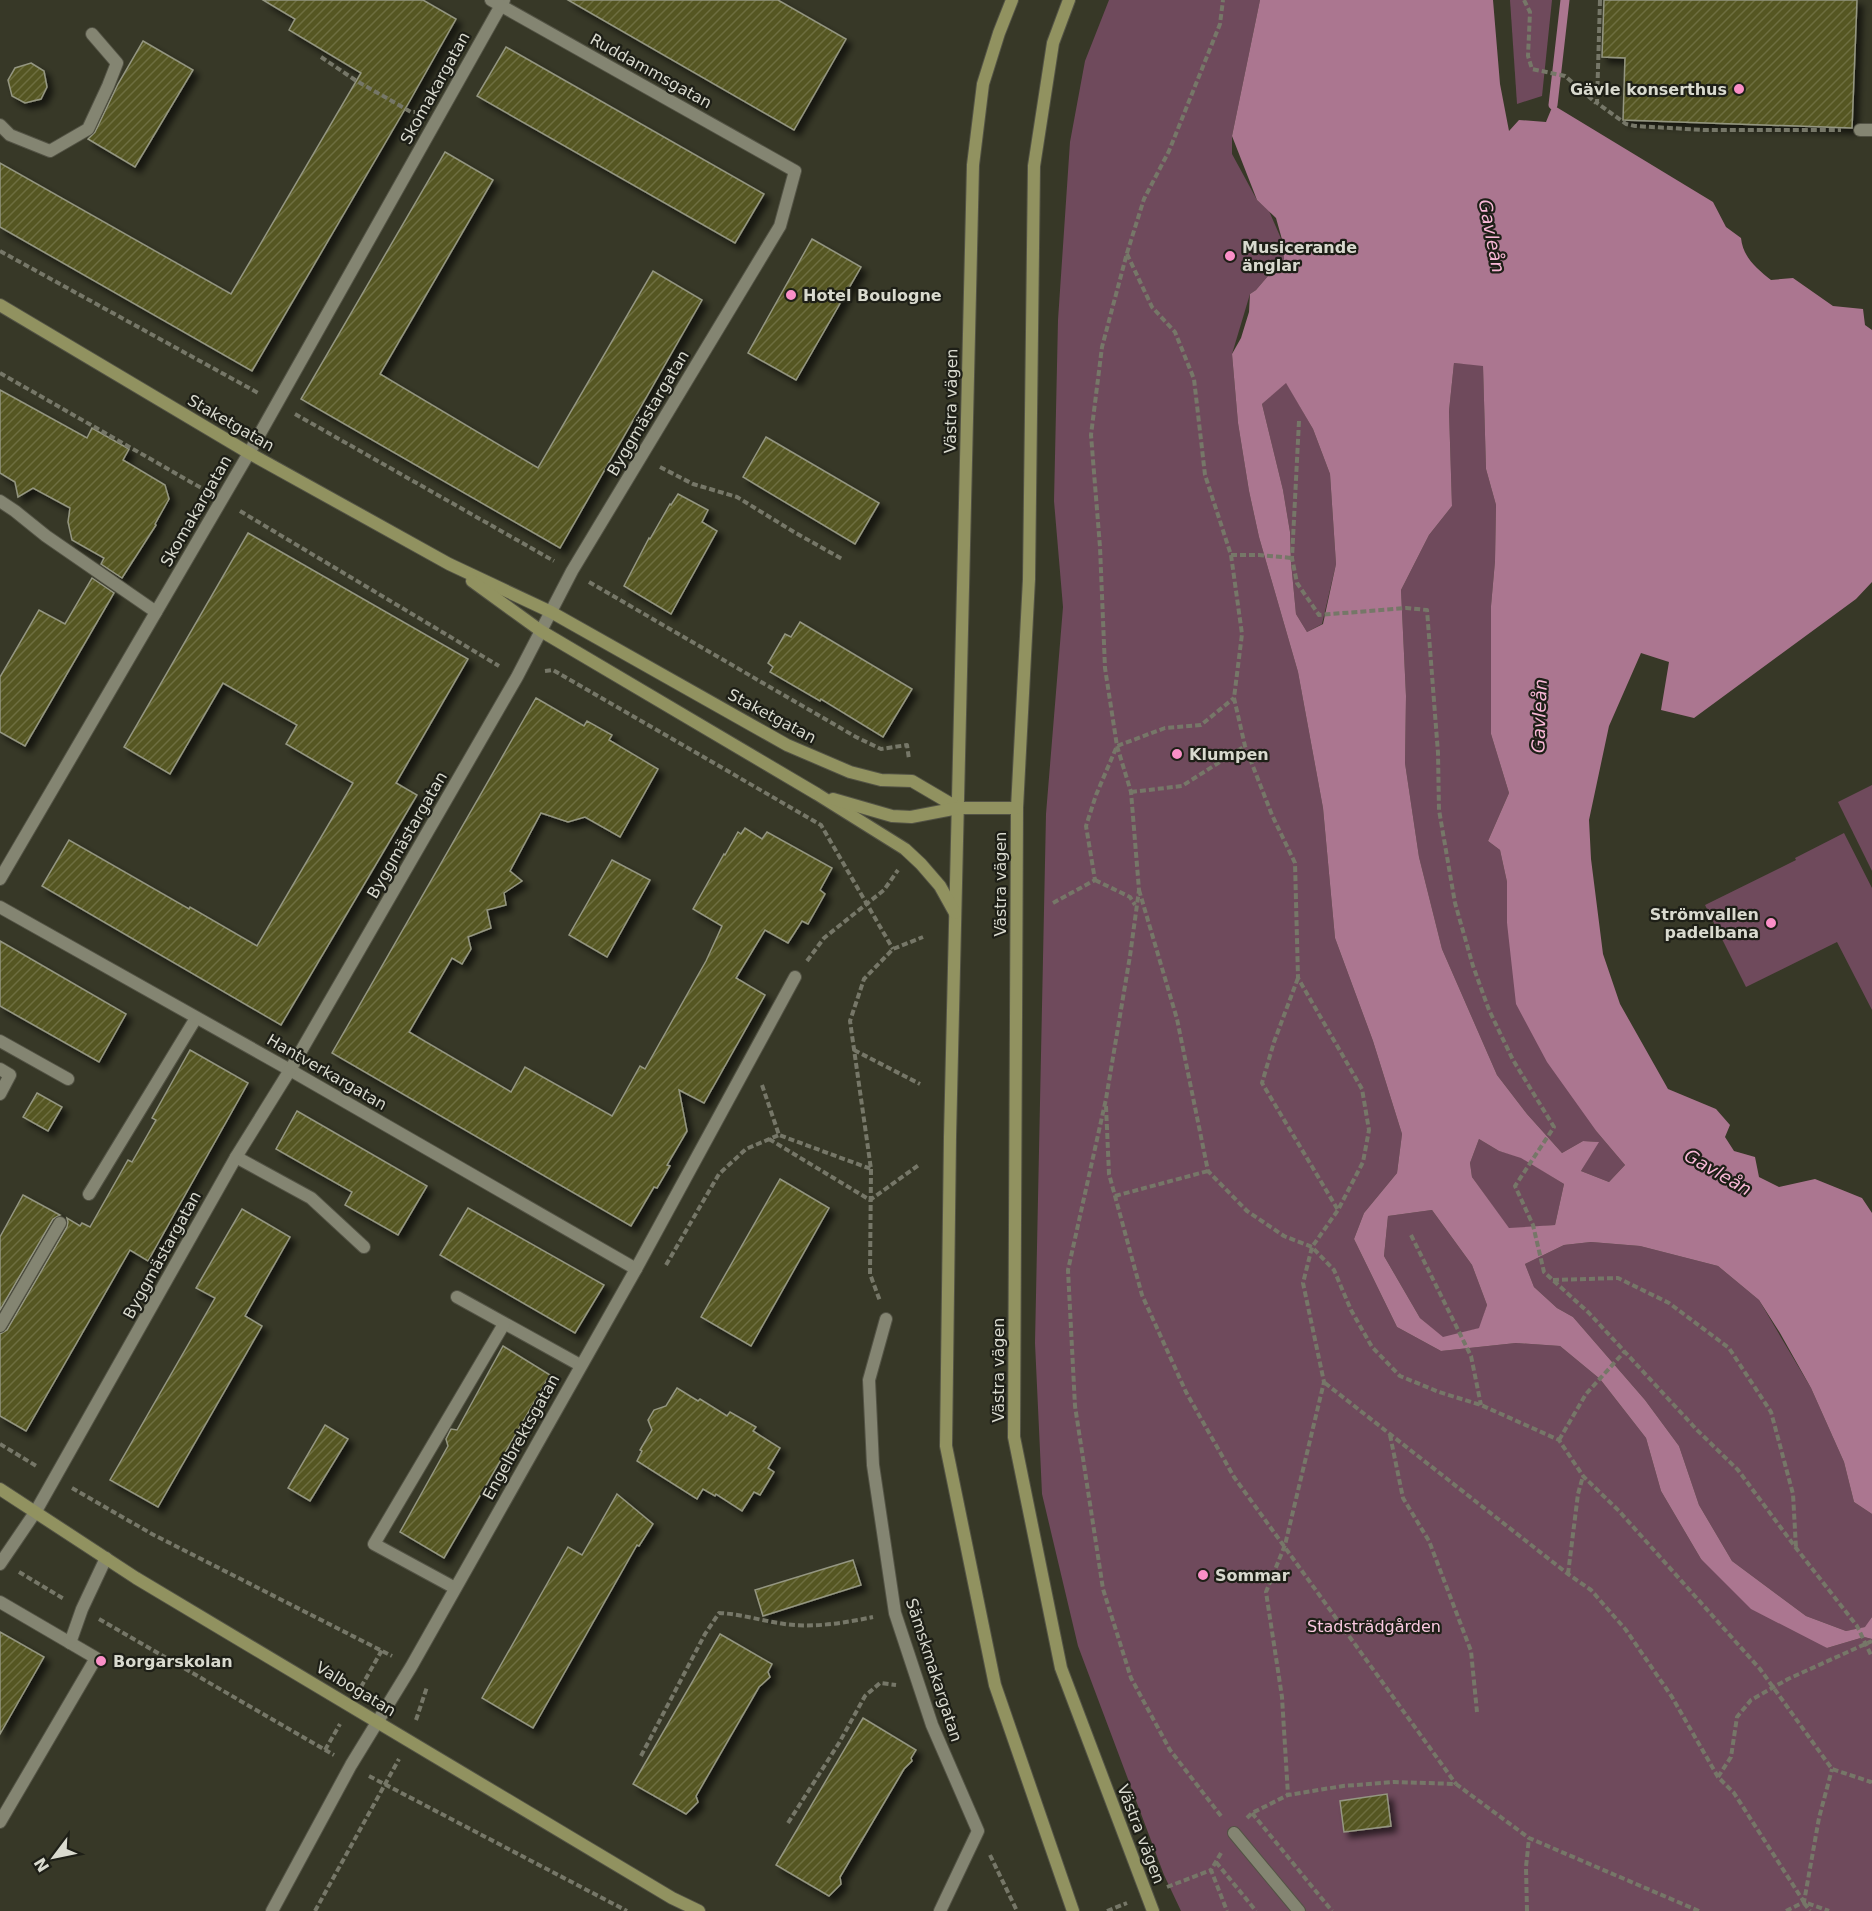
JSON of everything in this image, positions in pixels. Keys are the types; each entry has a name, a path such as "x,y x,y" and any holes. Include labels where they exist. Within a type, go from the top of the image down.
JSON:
{"main road":[{"name":"Västra vägen","path":"1012,0 983,84 973,165 945,1446 995,1685 1073,1911"},
{"name":"Västra vägen","path":"1069,0 1053,43 1034,166 1029,579 1017,808 1014,1437 1061,1668 1153,1911"},
{"name":"Staketgatan","path":"0,305 249,453 449,564 551,612 787,745 850,772 881,780 912,781 958,808"},
{"name":"Staketgatan","path":"449,564 541,631 817,794 905,849 940,886 956,914"},
{"name":"Staketgatan","path":"817,794 892,816 910,817 958,808"},
{"name":"Västra vägen","path":"958,808 1017,808"},
{"name":"Valbogatan","path":"0,1489 136,1578 378,1721 682,1907 699,1911"}],"street":[{"name":"Skomakargatan","path":"0,879 249,453 440,113 498,2"},
{"name":"Ruddammsgatan","path":"498,2 795,171"},
{"path":"0,125 10,135 50,151 88,129 117,63 92,34"},
{"name":"Byggmästargatan","path":"0,1563 56,1478 236,1157 290,1070 517,677 572,571 780,226 795,171"},
{"path":"0,501 46,536 156,612"},
{"name":"Hantverkargatan","path":"0,907 636,1269"},
{"name":"Engelbrektsgatan","path":"272,1911 351,1765 411,1667 636,1269 795,977"},
{"path":"89,1194 196,1018"},
{"path":"0,1041 68,1079"},
{"path":"0,1069 10,1076 0,1094"},
{"path":"236,1157 311,1198 364,1247"},
{"path":"0,1326 60,1223"},
{"path":"457,1297 580,1365"},
{"name":"Sämskmakargatan","path":"886,1319 869,1380 873,1465 895,1613 932,1725 978,1831"},
{"path":"455,1588 374,1544 504,1324"},
{"path":"70,1643 82,1609 106,1558"},
{"path":"0,1602 96,1658 0,1822"},
{"path":"940,1911 978,1831"},
{"path":"1234,1833 1299,1911"}],"path":[{"path":"1223,0 1220,24 1169,151 1144,199 1127,253 1102,347 1091,435 1100,547 1105,668 1117,746 1131,792 1139,890 1177,1018 1208,1171 1247,1211 1284,1236 1312,1247 1334,1270 1351,1310 1372,1347 1400,1376 1439,1392 1481,1405 1559,1440 1583,1476 1635,1528 1774,1686 1832,1769 1872,1782"},
{"path":"1524,0 1530,12 1528,56 1532,69 1566,76 1626,124 1704,130 1866,130"},
{"path":"1597,103 1600,0"},
{"path":"321,57 355,80 411,112 440,113"},
{"path":"1127,253 1152,307 1175,332 1194,379 1205,474 1231,555 1242,634 1234,698 1245,746 1272,815 1295,863 1298,978 1274,1042 1262,1083 1338,1210"},
{"path":"0,374 222,500 517,677 553,670 821,825 893,949"},
{"path":"1299,421 1292,558 1297,584 1319,615 1406,608 1427,610 1438,753 1439,810 1455,903 1473,966 1490,1010 1513,1060 1554,1127 1515,1186 1533,1225 1544,1272 1589,1313 1738,1470 1857,1626 1872,1657"},
{"path":"640,458 693,484 737,497 842,559"},
{"path":"1231,555 1292,558"},
{"path":"1095,880 1086,826 1096,795 1117,746 1165,728 1201,725 1234,698"},
{"path":"1131,792 1182,786 1245,746"},
{"path":"1053,903 1095,880"},
{"path":"1095,880 1130,897 1136,906"},
{"path":"1139,890 1106,1099 1068,1270 1075,1406 1103,1589 1131,1678 1170,1750 1234,1833"},
{"path":"886,1319 870,1274 871,1168 850,1021 864,979 893,949 923,936"},
{"path":"1288,1795 1282,1697 1266,1592 1285,1545 1324,1382 1302,1283 1312,1247 1338,1210 1363,1162 1369,1130 1362,1089 1298,978"},
{"path":"854,1050 920,1084"},
{"path":"761,1083 779,1135 871,1168"},
{"path":"1106,1099 1109,1174 1142,1295 1186,1392 1234,1477 1456,1784 1529,1838 1699,1911"},
{"path":"769,1138 870,1200"},
{"path":"870,1200 920,1164"},
{"path":"1115,1196 1208,1171"},
{"path":"1411,1235 1471,1356 1481,1405"},
{"path":"1553,1280 1618,1278 1669,1303 1729,1348 1771,1412 1793,1494 1796,1548"},
{"path":"1559,1440 1586,1394 1625,1351"},
{"path":"1324,1382 1591,1590 1626,1630 1672,1697 1718,1777 1734,1793 1810,1911"},
{"path":"1390,1434 1403,1498 1429,1540 1471,1651 1477,1712"},
{"path":"0,1444 152,1534 382,1650 411,1667"},
{"path":"1568,1574 1578,1494 1583,1476"},
{"path":"0,1563 385,1785 627,1911"},
{"path":"641,1756 705,1634 719,1612 782,1624 837,1624 895,1613"},
{"path":"1718,1777 1731,1757 1737,1717 1751,1700 1788,1679 1872,1641"},
{"path":"315,1911 410,1741 430,1676"},
{"path":"789,1823 839,1743 865,1696 880,1683 902,1686"},
{"path":"1804,1902 1819,1818 1832,1769"},
{"path":"1227,1911 1211,1870 1234,1833 1252,1813 1288,1795 1343,1786 1394,1782 1456,1784"},
{"path":"1252,1813 1332,1911"},
{"path":"978,1831 1017,1911"},
{"path":"1527,1911 1526,1867 1529,1838"},
{"path":"1216,1862 1256,1911"},
{"path":"1786,1911 1804,1902 1829,1911"}],"green space":[{"name":"Stadsträdgården","path":"1109,0 1260,0 1232,136 1232,154 1257,200 1269,211 1283,243 1284,259 1278,269 1250,294 1232,354 1238,423 1259,537 1298,672 1323,808 1335,938 1373,1041 1402,1134 1397,1173 1364,1213 1354,1239 1397,1327 1441,1351 1516,1343 1560,1346 1600,1379 1646,1438 1661,1491 1701,1559 1827,1648 1864,1637 1872,1639 1872,1911 1181,1911 1164,1875 1078,1646 1042,1494 1035,1343 1046,814 1063,607 1054,501 1058,320 1070,142 1085,61"},
{"path":"1510,0 1552,0 1542,96 1517,104"},
{"path":"1454,363 1483,365 1486,469 1496,505 1491,606 1491,734 1509,793 1488,841 1500,850 1507,882 1507,923 1597,1132 1625,1165 1609,1182 1581,1171 1598,1142 1583,1141 1562,1153 1527,1114 1497,1075 1442,949 1419,857 1405,763 1406,696 1401,590 1429,535 1452,506 1449,411"},
{"path":"1286,382 1313,429 1330,474 1336,564 1322,624 1307,632 1296,614 1290,532 1283,490 1262,404"},
{"path":"1872,785 1872,871 1838,802"},
{"path":"1844,833 1872,888 1872,1010 1837,942 1746,987 1705,905 1796,860 1795,858"},
{"path":"1479,1139 1499,1151 1521,1157 1564,1184 1555,1225 1509,1229 1472,1177 1470,1163"},
{"path":"1432,1210 1472,1265 1487,1305 1480,1328 1443,1338 1420,1318 1384,1256 1388,1216"},
{"path":"1591,1242 1640,1246 1718,1266 1759,1300 1811,1388 1844,1462 1854,1502 1872,1514 1872,1617 1866,1627 1846,1631 1806,1616 1732,1561 1699,1505 1679,1446 1645,1400 1573,1317 1557,1308 1534,1287 1525,1264 1564,1245"}],"water":[{"name":"Gavleån","path":"1260,0 1493,0 1500,84 1509,131 1519,120 1546,122 1553,105 1713,202 1726,227 1741,238 1744,251 1751,262 1771,280 1793,278 1833,306 1863,309 1865,325 1872,330 1872,582 1856,599 1694,718 1661,710 1669,662 1641,653 1609,726 1589,820 1591,859 1603,954 1620,1004 1668,1089 1716,1109 1730,1125 1725,1137 1734,1151 1755,1157 1759,1177 1779,1187 1815,1179 1862,1198 1872,1213 1872,1514 1854,1502 1844,1462 1811,1388 1780,1333 1759,1300 1718,1266 1640,1246 1591,1242 1564,1245 1525,1264 1534,1287 1557,1308 1573,1317 1645,1400 1679,1446 1699,1505 1732,1561 1806,1616 1846,1631 1865,1627 1872,1617 1872,1639 1864,1637 1827,1648 1751,1609 1701,1559 1661,1491 1646,1438 1600,1379 1560,1346 1516,1343 1441,1351 1397,1327 1354,1239 1364,1213 1397,1173 1402,1134 1373,1041 1335,938 1323,808 1298,672 1259,537 1249,491 1238,423 1232,354 1241,338 1249,312 1250,294 1278,269 1284,259 1283,243 1276,218 1257,200 1232,136","holes":["1454,363 1483,366 1486,469 1496,505 1491,606 1491,734 1509,793 1488,841 1500,850 1507,882 1507,923 1516,1004 1547,1062 1597,1132 1625,1165 1609,1182 1581,1171 1599,1142 1583,1141 1562,1153 1527,1114 1497,1075 1442,949 1419,857 1405,763 1406,696 1401,590 1429,535 1452,506 1449,411","1286,383 1313,429 1330,474 1336,564 1323,624 1307,632 1296,614 1290,532 1283,490 1262,404","1479,1139 1499,1151 1521,1158 1564,1184 1555,1225 1509,1228 1472,1177 1470,1163","1432,1210 1472,1265 1487,1305 1479,1328 1443,1337 1420,1318 1384,1256 1388,1216"]}],"building":[{"path":"263,0 423,0 456,19 252,371 0,227 0,163 231,294 361,73 289,30 295,19"},
{"path":"568,0 778,0 846,39 794,130"},
{"name":"Gävle konserthus","path":"1604,0 1857,0 1852,128 1623,120 1625,58 1602,57"},
{"path":"143,41 193,70 135,167 88,139 95,132 118,84"},
{"path":"506,47 764,194 735,243 477,96"},
{"path":"31,63 44,71 47,87 41,99 25,103 12,96 8,80 15,68"},
{"path":"445,152 493,180 380,374 538,468 653,271 702,300 560,548 301,399"},
{"path":"812,239 861,267 796,380 748,353"},
{"path":"0,390 87,438 92,428 129,449 123,460 165,485 169,499 156,525 122,578 101,564 104,558 72,540 68,522 70,508 33,488 18,497 15,482 0,473"},
{"path":"766,437 879,503 855,544 743,477"},
{"path":"678,494 708,510 702,522 717,531 671,614 624,586 649,538"},
{"path":"248,533 468,659 396,783 417,795 281,1025 42,886 69,840 257,946 353,783 286,744 297,725 223,683 170,774 124,747"},
{"path":"92,578 114,593 25,746 0,732 0,677 39,610 65,624"},
{"path":"800,622 912,689 883,737 821,699 820,701 770,672 773,667 768,663 785,634 791,637"},
{"path":"536,698 584,726 587,721 612,735 609,740 658,769 620,837 585,817 568,822 541,813 510,871 522,881 504,893 506,905 487,910 491,928 468,937 471,949 462,964 452,958 409,1032 511,1092 525,1067 612,1116 640,1066 645,1069 706,961 722,926 693,909 738,832 741,834 745,828 762,839 767,832 832,868 820,890 825,894 808,924 802,921 788,943 765,930 736,978 765,995 704,1103 679,1090 687,1131 667,1165 670,1166 657,1188 654,1187 631,1226 332,1053"},
{"path":"612,860 650,880 607,957 569,935"},
{"path":"0,941 126,1014 99,1062 0,1006"},
{"path":"190,1050 248,1083 148,1261 130,1250 26,1431 0,1416 0,1334 7,1330 67,1227 67,1218 80,1226 82,1223 90,1227 128,1160 132,1162 156,1120 152,1118"},
{"path":"37,1093 62,1107 48,1131 23,1117"},
{"path":"297,1111 427,1186 398,1235 345,1205 352,1192 276,1149"},
{"path":"780,1179 829,1208 751,1346 701,1317"},
{"path":"23,1195 60,1215 53,1219 0,1310 0,1237"},
{"path":"468,1208 604,1285 575,1333 440,1255"},
{"path":"242,1209 290,1237 245,1316 262,1326 158,1507 110,1480 215,1298 196,1288"},
{"path":"503,1346 550,1375 444,1558 400,1532 448,1446 446,1439 451,1429 457,1430"},
{"path":"677,1388 727,1416 730,1412 756,1427 753,1431 780,1448 768,1468 774,1472 760,1495 754,1492 742,1511 716,1494 715,1496 703,1489 697,1499 637,1461 642,1451 640,1450 652,1430 648,1420 654,1410 666,1406"},
{"path":"325,1425 348,1439 310,1501 288,1488"},
{"path":"617,1494 653,1524 639,1546 637,1545 533,1728 482,1698 568,1547 582,1555"},
{"path":"853,1560 861,1585 763,1616 755,1590"},
{"path":"0,1632 44,1657 0,1734"},
{"path":"720,1634 772,1664 768,1672 770,1677 759,1687 696,1796 698,1802 686,1814 633,1784"},
{"path":"863,1718 916,1750 911,1758 912,1761 904,1769 840,1877 841,1884 829,1896 776,1865"},
{"path":"1387,1794 1391,1826 1344,1832 1340,1801"}],"waterway":[{"path":"1553,105 1565,0"}],"place":[{"name":"Gävle konserthus","path":"1739,89"},
{"name":"Musicerande änglar","path":"1230,256"},
{"name":"Hotel Boulogne","path":"791,295"},
{"name":"Klumpen","path":"1177,754"},
{"name":"Strömvallen padelbana","path":"1771,923"},
{"name":"Sommar","path":"1203,1575"},
{"name":"Borgarskolan","path":"101,1661"}]}
